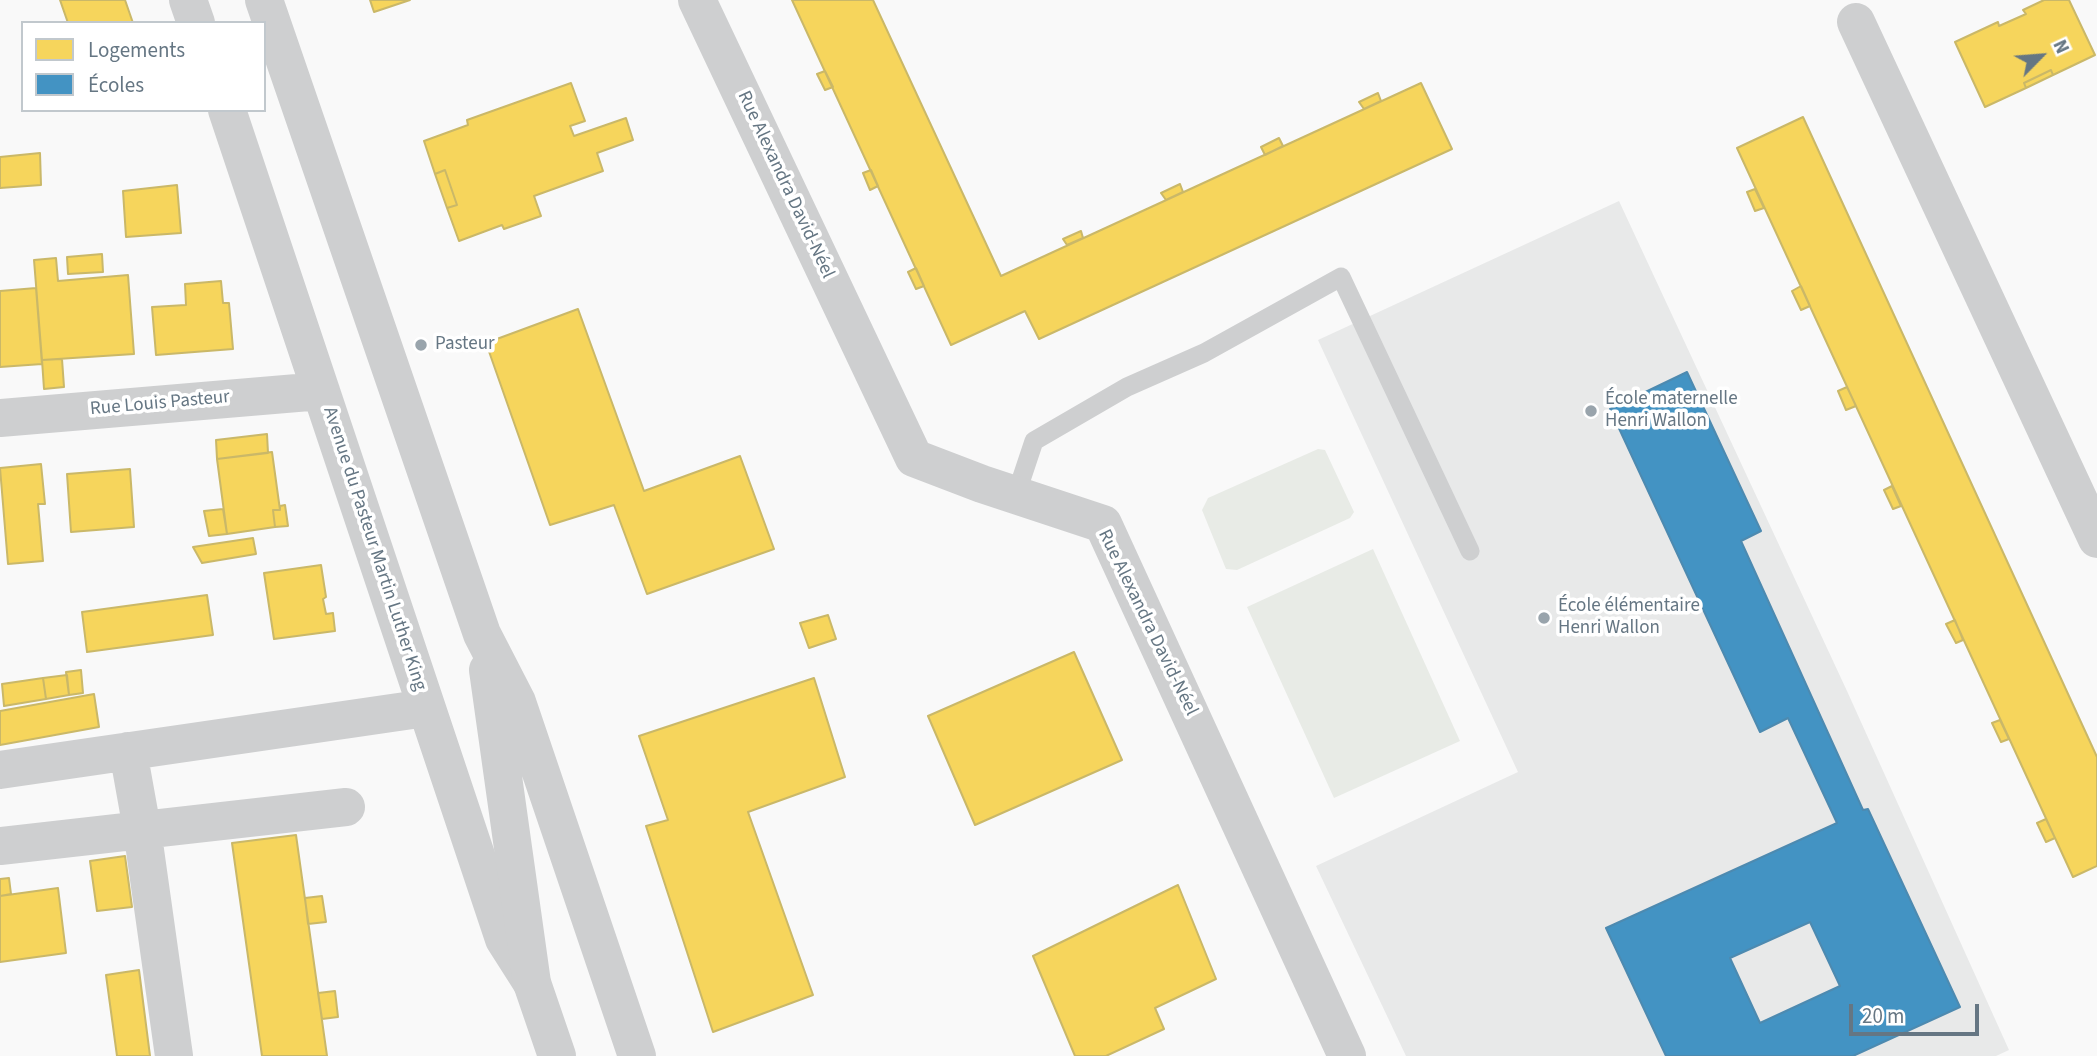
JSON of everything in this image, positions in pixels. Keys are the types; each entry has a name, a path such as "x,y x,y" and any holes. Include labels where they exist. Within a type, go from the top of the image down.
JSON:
{"street":[{"path":"188,0 195,21"},
{"name":"Avenue du Pasteur Martin Luther King","path":"264,0 482,634 517,702 637,1056"},
{"name":"Rue Alexandra David-Néel","path":"697,0 914,458 1103,524 1347,1056"},
{"path":"1856,22 2097,540"},
{"name":"Avenue du Pasteur Martin Luther King","path":"228,112 504,939 532,983"},
{"name":"Rue Louis Pasteur","path":"0,418 321,391"},
{"name":"Avenue du Pasteur Martin Luther King","path":"482,634 532,983 557,1056"},
{"path":"0,770 426,708"},
{"path":"128,751 142,829 174,1056"},
{"path":"0,846 346,807"}],"lane":[{"path":"1016,495 1034,441 1127,387 1204,353 1342,277 1470,551"}],"shaded area":[{"name":"École élémentaire Henri Wallon","path":"1619,201 1847,691 2009,1050 1996,1056 1406,1056 1316,866 1518,772 1318,340"},
{"path":"1318,449 1325,450 1354,512 1350,518 1237,570 1226,569 1202,510 1208,498"},
{"path":"1373,549 1460,741 1334,798 1247,607"}],"building: Logements":[{"path":"60,0 125,0 132,21 67,21"},
{"path":"370,0 410,0 374,12"},
{"path":"792,0 873,0 1001,276 1421,83 1452,149 1039,339 1025,311 951,345"},
{"path":"2044,0 2069,0 2095,55 2053,75 2051,70 2024,83 2026,88 1985,107 1955,42 1998,22 1999,26 2026,14 2023,10"},
{"path":"2051,70 2053,75 2026,88 2024,83"},
{"path":"825,71 833,87 825,90 817,74"},
{"path":"571,83 585,121 570,126 574,136 626,118 633,140 597,153 603,171 534,196 541,216 504,229 502,225 459,241 447,208 457,205 445,170 435,174 424,141 468,125 467,120"},
{"path":"1378,93 1381,101 1364,109 1359,102"},
{"path":"1803,117 2097,757 2097,866 2073,877 1737,148"},
{"path":"1279,138 1283,146 1265,155 1261,147"},
{"path":"40,153 41,185 0,188 0,157"},
{"path":"445,170 457,205 447,208 435,174"},
{"path":"871,170 878,186 870,190 863,173"},
{"path":"1180,184 1183,192 1166,200 1161,193"},
{"path":"177,185 181,233 126,237 123,191"},
{"path":"1755,189 1764,208 1755,211 1747,192"},
{"path":"1081,231 1083,238 1067,245 1063,239"},
{"path":"102,254 103,272 68,274 67,257"},
{"path":"56,258 58,281 128,275 134,354 42,360 34,260"},
{"path":"916,268 924,286 916,289 908,272"},
{"path":"221,281 223,303 229,303 233,349 156,355 152,307 186,305 185,284"},
{"path":"1801,286 1810,306 1801,310 1792,291"},
{"path":"36,288 42,364 0,367 0,291"},
{"path":"578,309 644,491 740,456 774,549 647,594 614,505 550,525 486,343"},
{"path":"62,359 64,387 44,389 42,360"},
{"path":"1847,387 1856,406 1846,410 1838,391"},
{"path":"267,434 268,453 217,459 216,440"},
{"path":"272,452 280,510 273,510 275,527 227,534 217,459"},
{"path":"41,464 45,504 38,504 43,561 8,564 0,468"},
{"path":"130,469 134,527 71,532 67,474"},
{"path":"1892,486 1901,506 1893,509 1884,490"},
{"path":"285,505 288,526 275,527 273,510 280,510 280,506"},
{"path":"223,509 227,534 209,536 204,511"},
{"path":"253,538 256,554 202,563 193,547"},
{"path":"321,565 326,614 333,613 335,631 274,639 264,573"},
{"path":"207,595 213,635 87,652 82,612"},
{"path":"828,615 836,639 809,648 800,623"},
{"path":"1955,620 1963,640 1956,643 1946,624"},
{"path":"1074,652 1122,760 975,825 928,716"},
{"path":"81,670 83,693 69,695 66,672"},
{"path":"67,675 69,695 46,699 43,678"},
{"path":"43,678 46,699 4,706 2,684"},
{"path":"814,678 845,777 748,812 813,995 713,1032 646,826 668,820 639,736"},
{"path":"94,694 99,727 0,745 0,711"},
{"path":"2000,720 2009,739 2001,742 1992,723"},
{"path":"2046,819 2055,838 2046,842 2037,823"},
{"path":"296,835 327,1056 262,1056 232,843"},
{"path":"125,856 132,907 97,911 90,861"},
{"path":"9,878 11,894 0,896 0,879"},
{"path":"1178,885 1216,979 1155,1008 1164,1029 1106,1056 1075,1056 1033,956"},
{"path":"58,888 66,953 0,962 0,896"},
{"path":"322,896 326,922 308,924 305,898"},
{"path":"139,970 150,1056 117,1056 106,975"},
{"path":"335,991 338,1017 322,1019 318,993"}],"building: Écoles":[{"path":"1687,372 1761,531 1741,541 1863,810 1868,809 1960,1007 1853,1056 1666,1056 1606,928 1837,823 1788,718 1760,732 1610,409","holes":["1810,922 1840,986 1760,1023 1730,958"]}],"place":[{"name":"Pasteur","path":"421,345"},
{"name":"École maternelle Henri Wallon","path":"1591,411"},
{"name":"École élémentaire Henri Wallon","path":"1544,618"}]}
